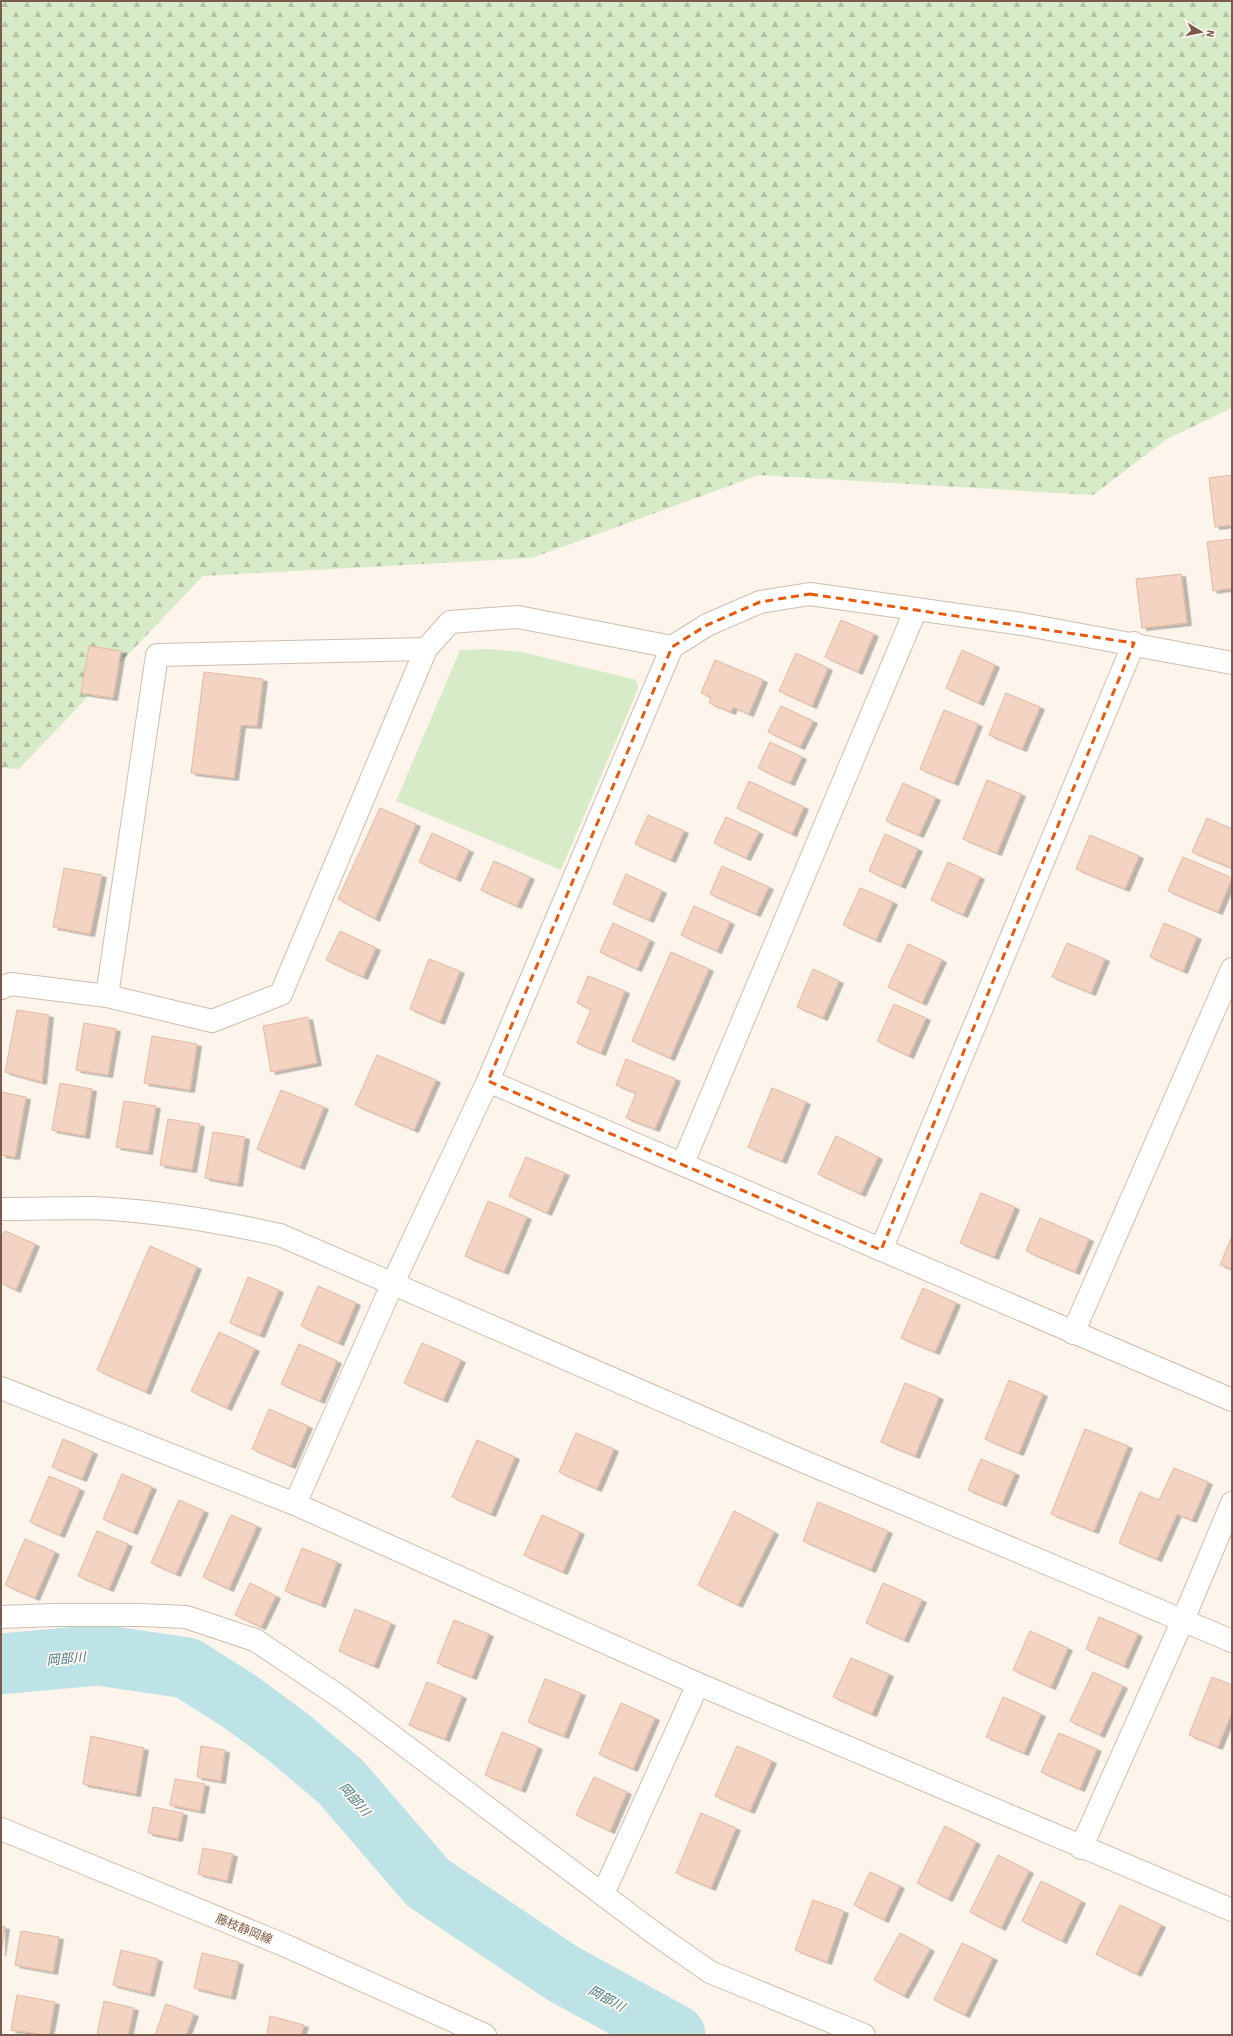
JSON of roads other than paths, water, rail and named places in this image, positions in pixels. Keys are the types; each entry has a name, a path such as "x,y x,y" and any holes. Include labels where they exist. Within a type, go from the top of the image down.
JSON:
{"street":[{"path":"295,1504 392,1285 488,1081 672,647 707,626 760,602 810,594 1022,624 1134,643 1232,663"},
{"path":"683,1163 916,608"},
{"path":"1,988 10,984 108,996 212,1021 281,994 426,649 450,622 518,617 672,647"},
{"path":"881,1250 1134,643"},
{"path":"108,996 157,655 426,649"},
{"path":"1073,1333 1232,969"},
{"path":"488,1081 683,1163 1073,1333 1232,1400"},
{"path":"1,1209 90,1208 219,1222 280,1235 392,1285 800,1460 1232,1641"},
{"path":"1,1388 295,1504 698,1684 1081,1848 1232,1910"},
{"path":"1081,1848 1232,1504"},
{"path":"1,1617 140,1615 186,1617 255,1640 343,1699 603,1894 710,1972 864,2035"},
{"path":"603,1894 698,1684"},
{"name":"藤枝静岡線","path":"1,1829 284,1946 485,2035"}],"waterway":[{"name":"岡部川","path":"1,1664 99,1655 187,1668 239,1701 288,1737 341,1782 428,1883 562,1973 675,2035"}]}
